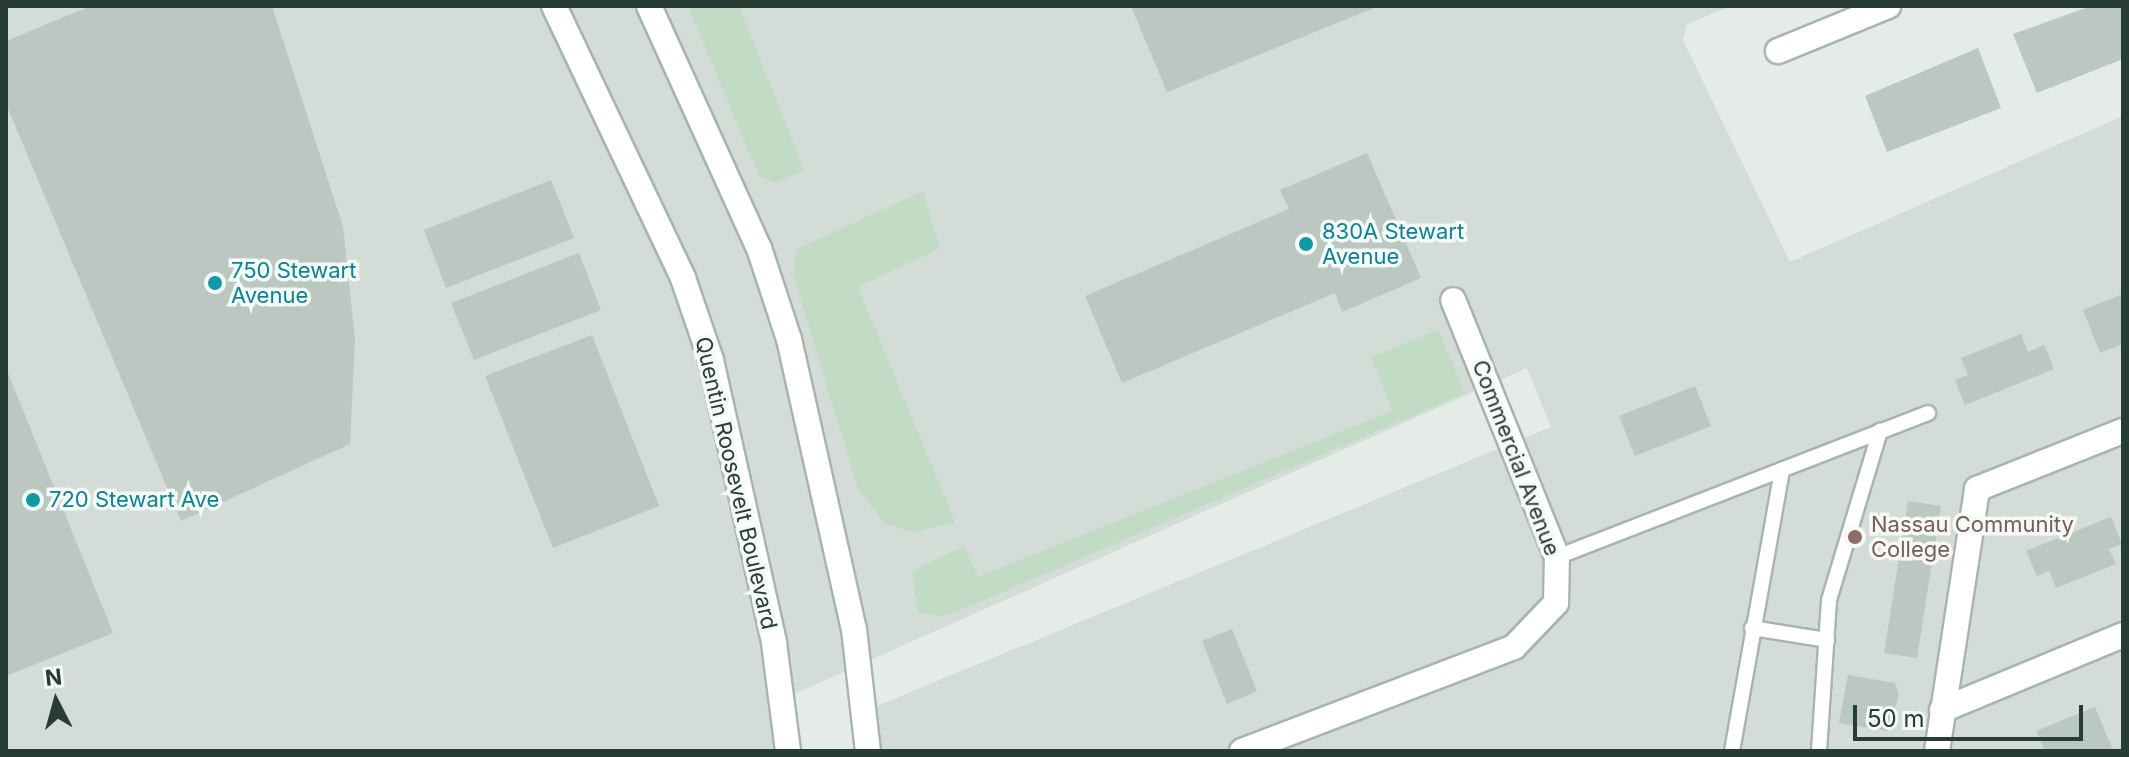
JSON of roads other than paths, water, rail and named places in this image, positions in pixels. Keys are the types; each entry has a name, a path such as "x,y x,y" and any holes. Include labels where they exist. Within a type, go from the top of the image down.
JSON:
{"street":[{"name":"Quentin Roosevelt Boulevard","path":"554,6 683,278 711,360 774,643 788,751"},
{"path":"649,6 759,248 789,339 854,629 868,751"},
{"path":"1778,51 1888,6"},
{"name":"Commercial Avenue","path":"1242,751 1297,741 1514,647 1556,603 1557,557 1453,300"},
{"path":"1937,751 1977,489 2123,431"},
{"path":"1942,710 2123,635"}],"lane":[{"path":"1557,557 1928,413"},
{"path":"1819,751 1829,600 1880,431"},
{"path":"1732,751 1782,469"},
{"path":"1752,628 1827,640"}],"place":[{"name":"830A Stewart Avenue","path":"1306,244"},
{"name":"750 Stewart Avenue","path":"215,283"},
{"name":"720 Stewart Ave","path":"33,500"},
{"name":"Nassau Community College","path":"1855,537"}]}
